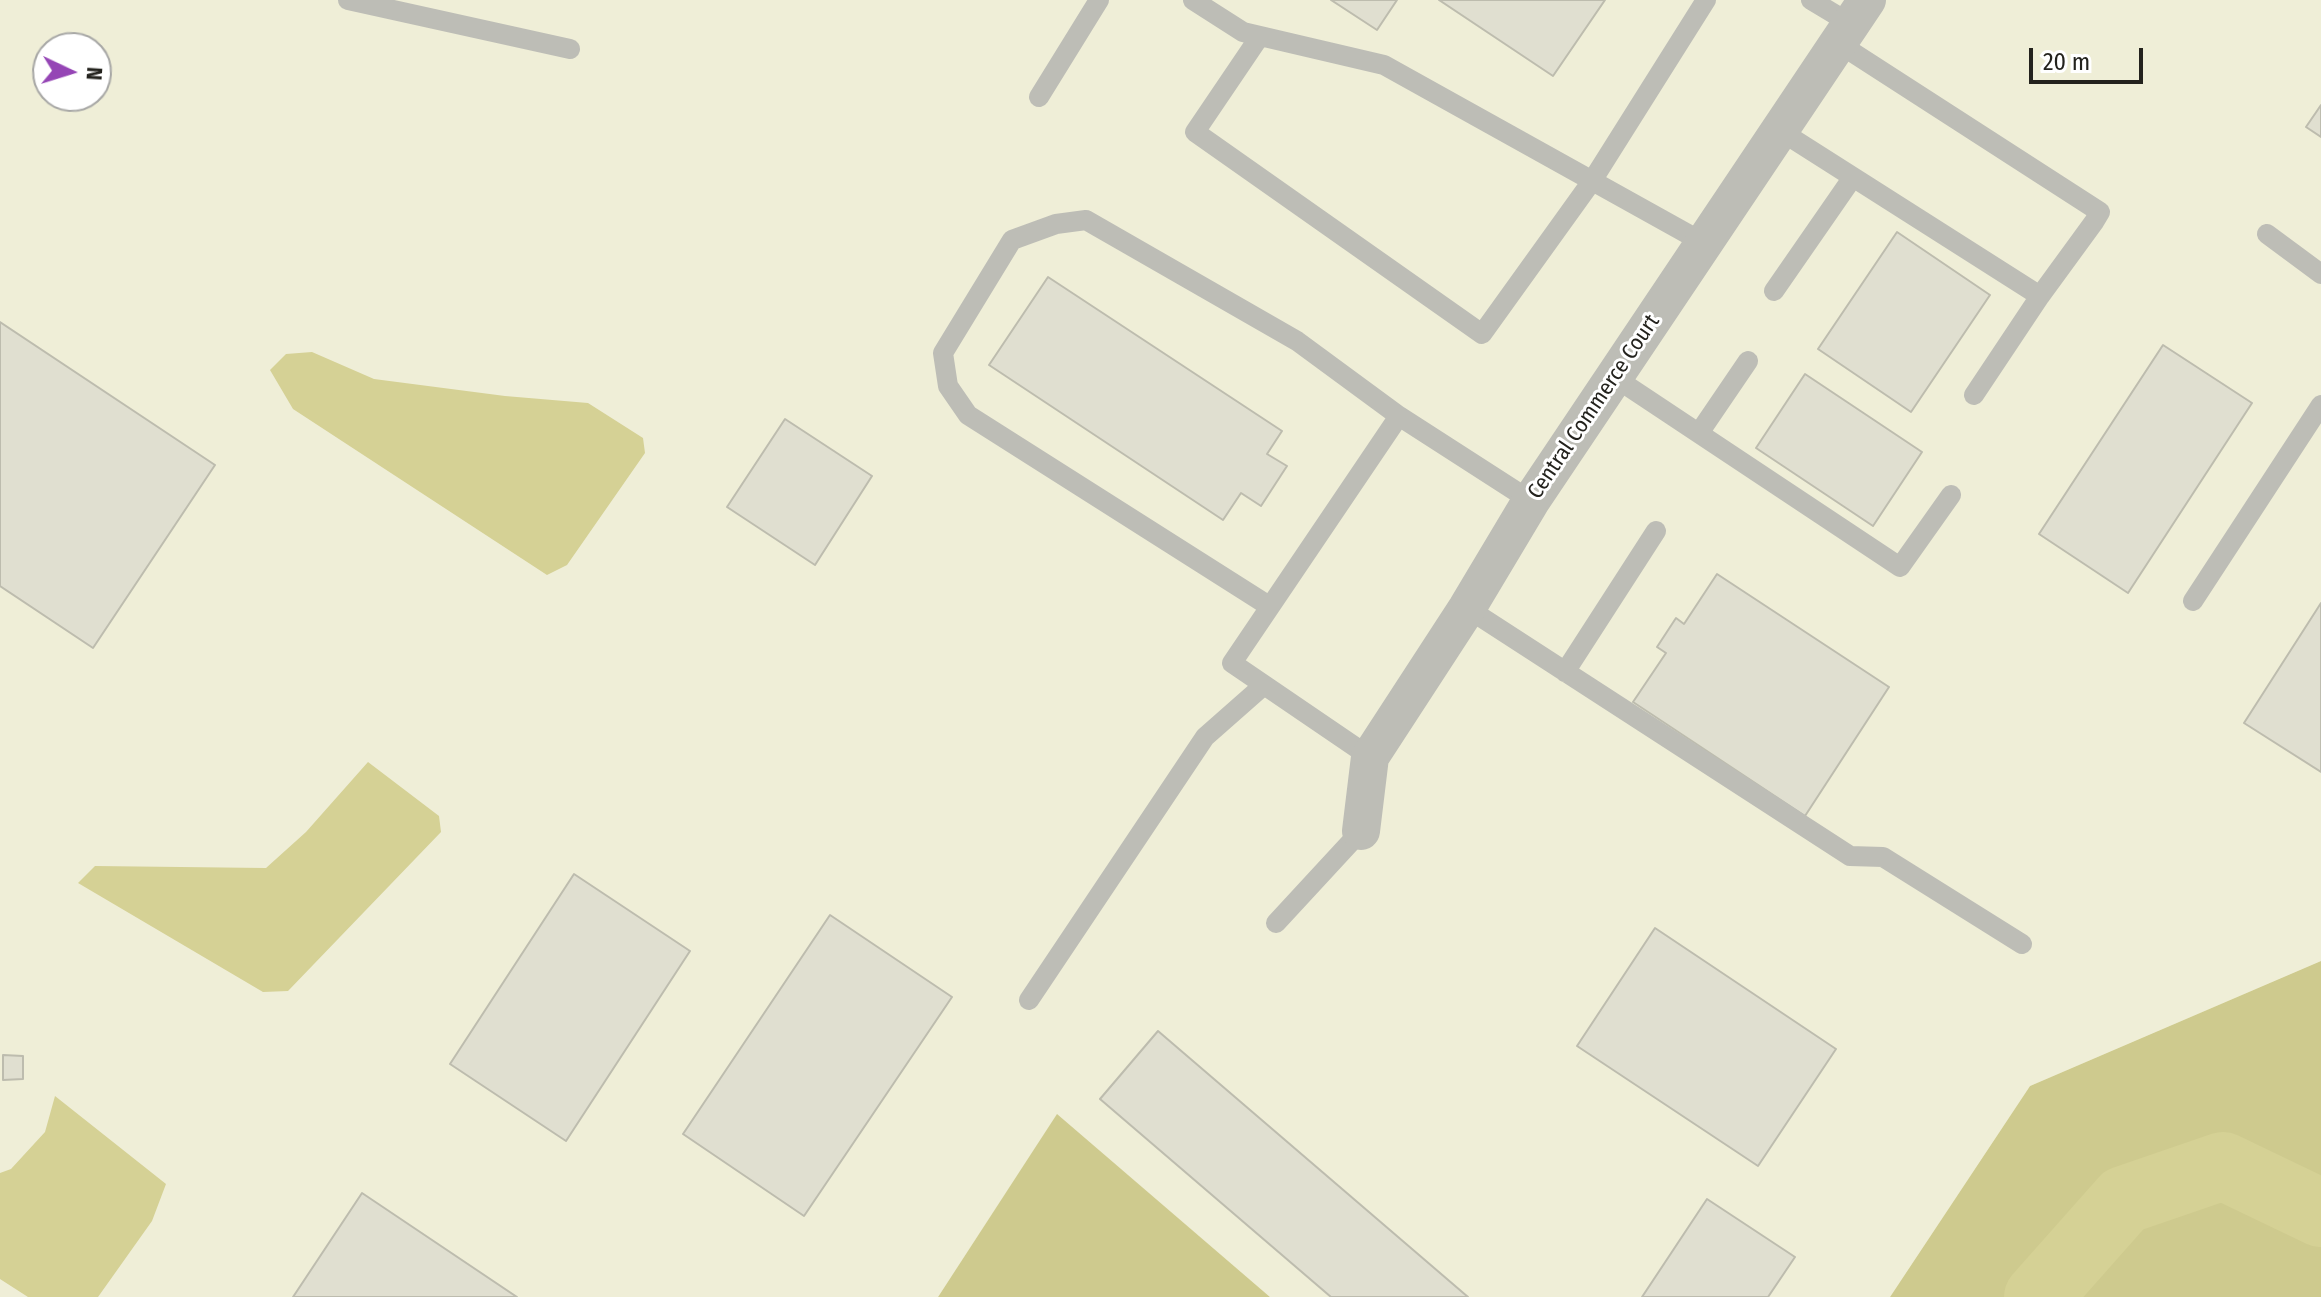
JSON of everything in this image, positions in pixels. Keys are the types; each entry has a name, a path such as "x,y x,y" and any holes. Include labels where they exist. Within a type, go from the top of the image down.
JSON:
{"street":[{"name":"Central Commerce Court","path":"1361,831 1370,757 1467,608 1531,501 1852,22"}],"lane":[{"path":"348,0 570,49"},
{"path":"1039,97 1099,0"},
{"path":"1193,0 1243,32 1384,65 1704,243"},
{"path":"1260,36 1195,132 1482,334 1592,181 1706,0"},
{"path":"1811,0 1852,22 2100,212 1974,395"},
{"path":"1779,130 2040,296"},
{"path":"1774,291 1853,177"},
{"path":"1269,606 968,415 948,386 943,353 1012,240 1056,224 1086,220 1297,341 1399,416 1531,501"},
{"path":"2267,234 2321,274"},
{"path":"1699,433 1748,361"},
{"path":"1614,377 1900,567 1951,495"},
{"path":"2193,601 2321,405"},
{"path":"1370,757 1232,663 1399,416"},
{"path":"1565,672 1656,531"},
{"path":"1467,608 1850,856 1883,857 2022,944"},
{"path":"1029,1000 1205,737 1264,685"},
{"path":"1276,923 1361,831"}],"shaded area":[{"path":"0,0 2321,0 2321,961 2030,1086 1890,1297 1270,1297 1057,1115 938,1297 0,1297"},
{"path":"312,352 374,379 588,403 643,438 645,453 567,565 547,575 293,409 270,370 286,354"},
{"path":"368,762 439,816 441,832 288,991 263,992 78,883 95,866 266,868 306,832"},
{"path":"2321,961 2321,1297 1890,1297 2030,1086"},
{"path":"55,1096 166,1184 152,1221 98,1297 28,1297 0,1279 0,1173 11,1169 45,1132"},
{"path":"1057,1114 1270,1297 938,1297"}],"building":[{"path":"1331,0 1397,0 1377,30"},
{"path":"1439,0 1605,0 1553,76"},
{"path":"2321,105 2321,137 2306,127"},
{"path":"1897,232 1990,295 1911,412 1818,349"},
{"path":"1048,277 1282,431 1267,454 1287,466 1261,506 1241,493 1223,520 989,365"},
{"path":"0,322 215,465 93,648 0,586"},
{"path":"2163,345 2252,403 2128,593 2039,534"},
{"path":"1805,374 1922,452 1873,526 1756,448"},
{"path":"785,419 872,476 815,565 727,507"},
{"path":"1717,574 1889,687 1805,816 1633,702 1666,653 1657,647 1676,618 1684,624"},
{"path":"2321,603 2321,772 2244,723"},
{"path":"574,874 690,951 566,1141 450,1064"},
{"path":"830,915 952,997 804,1216 683,1134"},
{"path":"1655,928 1836,1049 1758,1166 1577,1046"},
{"path":"1158,1031 1468,1297 1331,1297 1100,1099"},
{"path":"3,1055 23,1056 23,1079 3,1080"},
{"path":"362,1193 517,1297 293,1297"},
{"path":"1707,1199 1795,1257 1768,1297 1642,1297"}],"waterway":[{"path":"2038,1297 2124,1200 2223,1166 2321,1213"}]}
